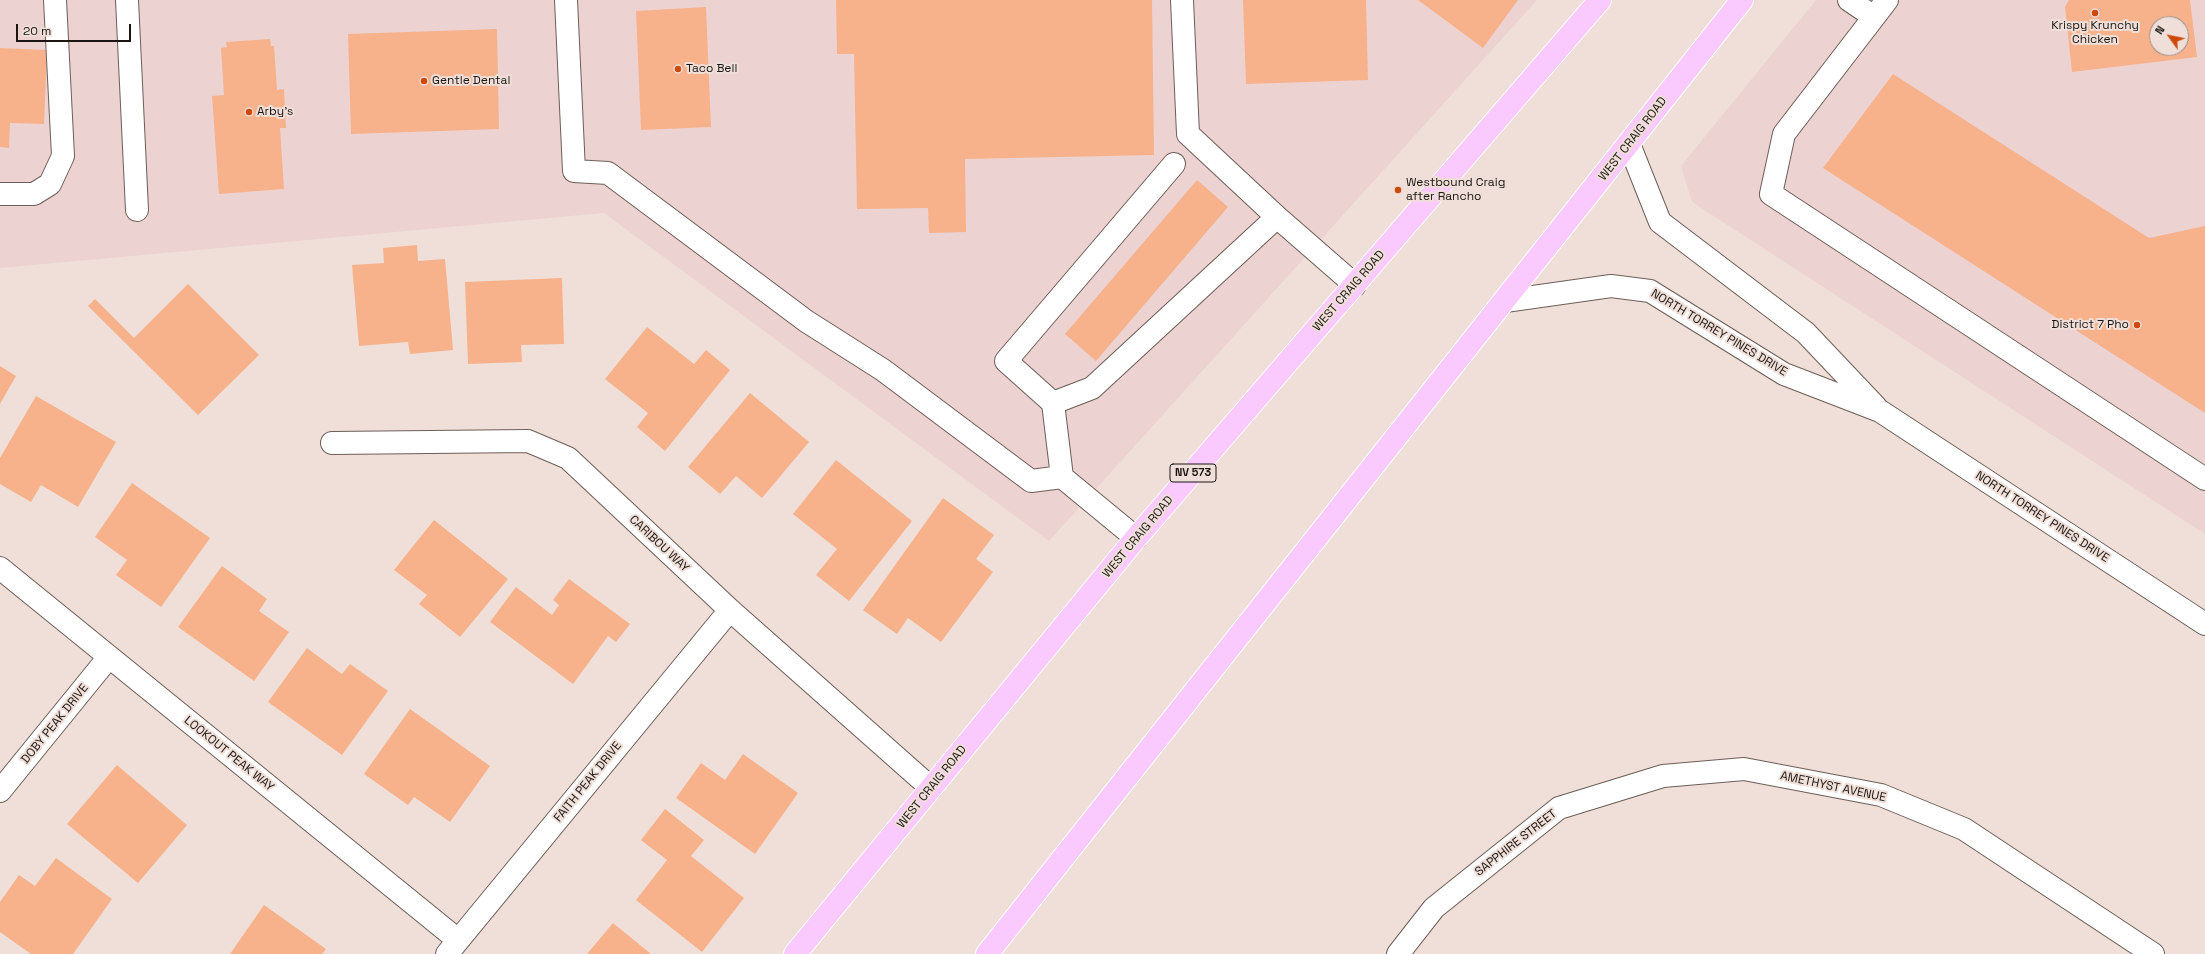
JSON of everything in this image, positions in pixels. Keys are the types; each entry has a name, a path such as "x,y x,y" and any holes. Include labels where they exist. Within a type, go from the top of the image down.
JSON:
{"main road":[{"name":"WEST CRAIG ROAD","path":"795,954 1136,538 1600,0"},
{"name":"WEST CRAIG ROAD","path":"987,954 1742,0"}],"street":[{"path":"0,194 34,194 50,184 62,156 56,0"},
{"path":"127,0 137,210"},
{"path":"566,0 574,171 608,173 806,321 883,370 1031,481 1062,477"},
{"path":"1182,0 1188,134 1277,217 1355,285"},
{"path":"1849,0 1874,18"},
{"path":"1887,0 1784,134 1771,194 2205,479"},
{"name":"NORTH TORREY PINES DRIVE","path":"1629,144 1660,222 1806,333 1880,411"},
{"path":"1136,538 1062,477 1053,404 1006,361 1174,164"},
{"path":"1053,404 1092,388 1277,217"},
{"name":"NORTH TORREY PINES DRIVE","path":"1505,301 1611,286 1650,291 1784,374 1880,411 2205,624"},
{"name":"CARIBOU WAY","path":"332,443 528,441 568,458 730,610 931,788"},
{"name":"LOOKOUT PEAK WAY","path":"0,568 110,657 452,947"},
{"name":"FAITH PEAK DRIVE","path":"452,947 730,610"},
{"name":"DOBY PEAK DRIVE","path":"0,791 110,657"},
{"name":"AMETHYST AVENUE","path":"1663,776 1744,769 1881,796 1964,829 2153,954"},
{"name":"SAPPHIRE STREET","path":"1398,954 1434,908 1559,808 1663,776"}],"shaded area":[{"path":"0,0 1537,0 1049,541 604,213 0,268"},
{"path":"1816,0 2205,0 2205,534 1692,202 1681,166"}],"building":[{"path":"836,0 1152,0 1154,155 965,159 966,232 929,233 928,208 857,209 854,54 837,54"},
{"path":"1243,0 1366,0 1368,80 1246,84"},
{"path":"1418,0 1518,0 1483,48"},
{"path":"2069,0 2190,0 2197,57 2072,72 2065,7"},
{"path":"706,7 711,127 641,130 636,11"},
{"name":"Gentle Dental","path":"497,29 499,129 351,134 348,34"},
{"name":"Arby's","path":"270,39 271,46 274,46 277,90 284,89 286,128 280,128 284,189 219,194 212,96 224,95 221,48 227,47 226,42"},
{"path":"0,48 47,50 44,124 10,123 9,148 0,147"},
{"name":"District 7 Pho","path":"1893,74 2149,238 2205,226 2205,413 1823,168"},
{"path":"1197,180 1228,207 1096,361 1065,334"},
{"path":"417,245 418,261 445,259 453,350 410,354 408,342 359,346 352,265 384,263 383,248"},
{"path":"562,278 564,344 521,345 522,362 468,364 465,282"},
{"path":"188,284 259,355 198,415 88,306 95,299 134,338"},
{"path":"647,327 694,364 706,350 730,370 665,451 637,427 648,413 605,379"},
{"path":"0,366 16,376 0,404"},
{"path":"750,393 809,442 762,498 736,476 720,494 688,467"},
{"path":"36,396 116,442 78,507 41,485 31,502 0,484 0,458"},
{"path":"836,460 912,521 849,601 816,575 837,549 793,514"},
{"path":"132,483 210,538 161,607 116,575 127,560 95,537"},
{"path":"943,498 994,535 976,559 993,572 941,642 908,618 897,634 863,610"},
{"path":"434,520 508,579 460,637 419,604 427,595 394,570"},
{"path":"222,566 267,599 259,611 289,632 254,681 178,627"},
{"path":"569,579 630,624 616,642 608,636 573,684 490,622 516,587 552,615 559,605 553,600"},
{"path":"307,648 342,674 350,664 388,691 342,755 268,702"},
{"path":"410,709 490,766 450,822 414,797 408,805 364,774"},
{"path":"743,754 798,793 755,854 676,798 701,763 725,780"},
{"path":"117,765 187,825 138,883 67,824"},
{"path":"665,809 704,840 691,856 744,898 702,952 636,900 667,860 641,840"},
{"path":"56,858 112,899 73,954 31,954 0,932 0,902 19,875 35,886"},
{"path":"264,905 326,949 322,954 230,954"},
{"path":"613,923 651,954 587,954"}],"place":[{"name":"Krispy Krunchy Chicken","path":"2095,13"},
{"name":"Taco Bell","path":"678,69"},
{"name":"Gentle Dental","path":"424,81"},
{"name":"Arby's","path":"249,112"},
{"name":"Westbound Craig after Rancho","path":"1398,190"},
{"name":"District 7 Pho","path":"2137,325"}]}
